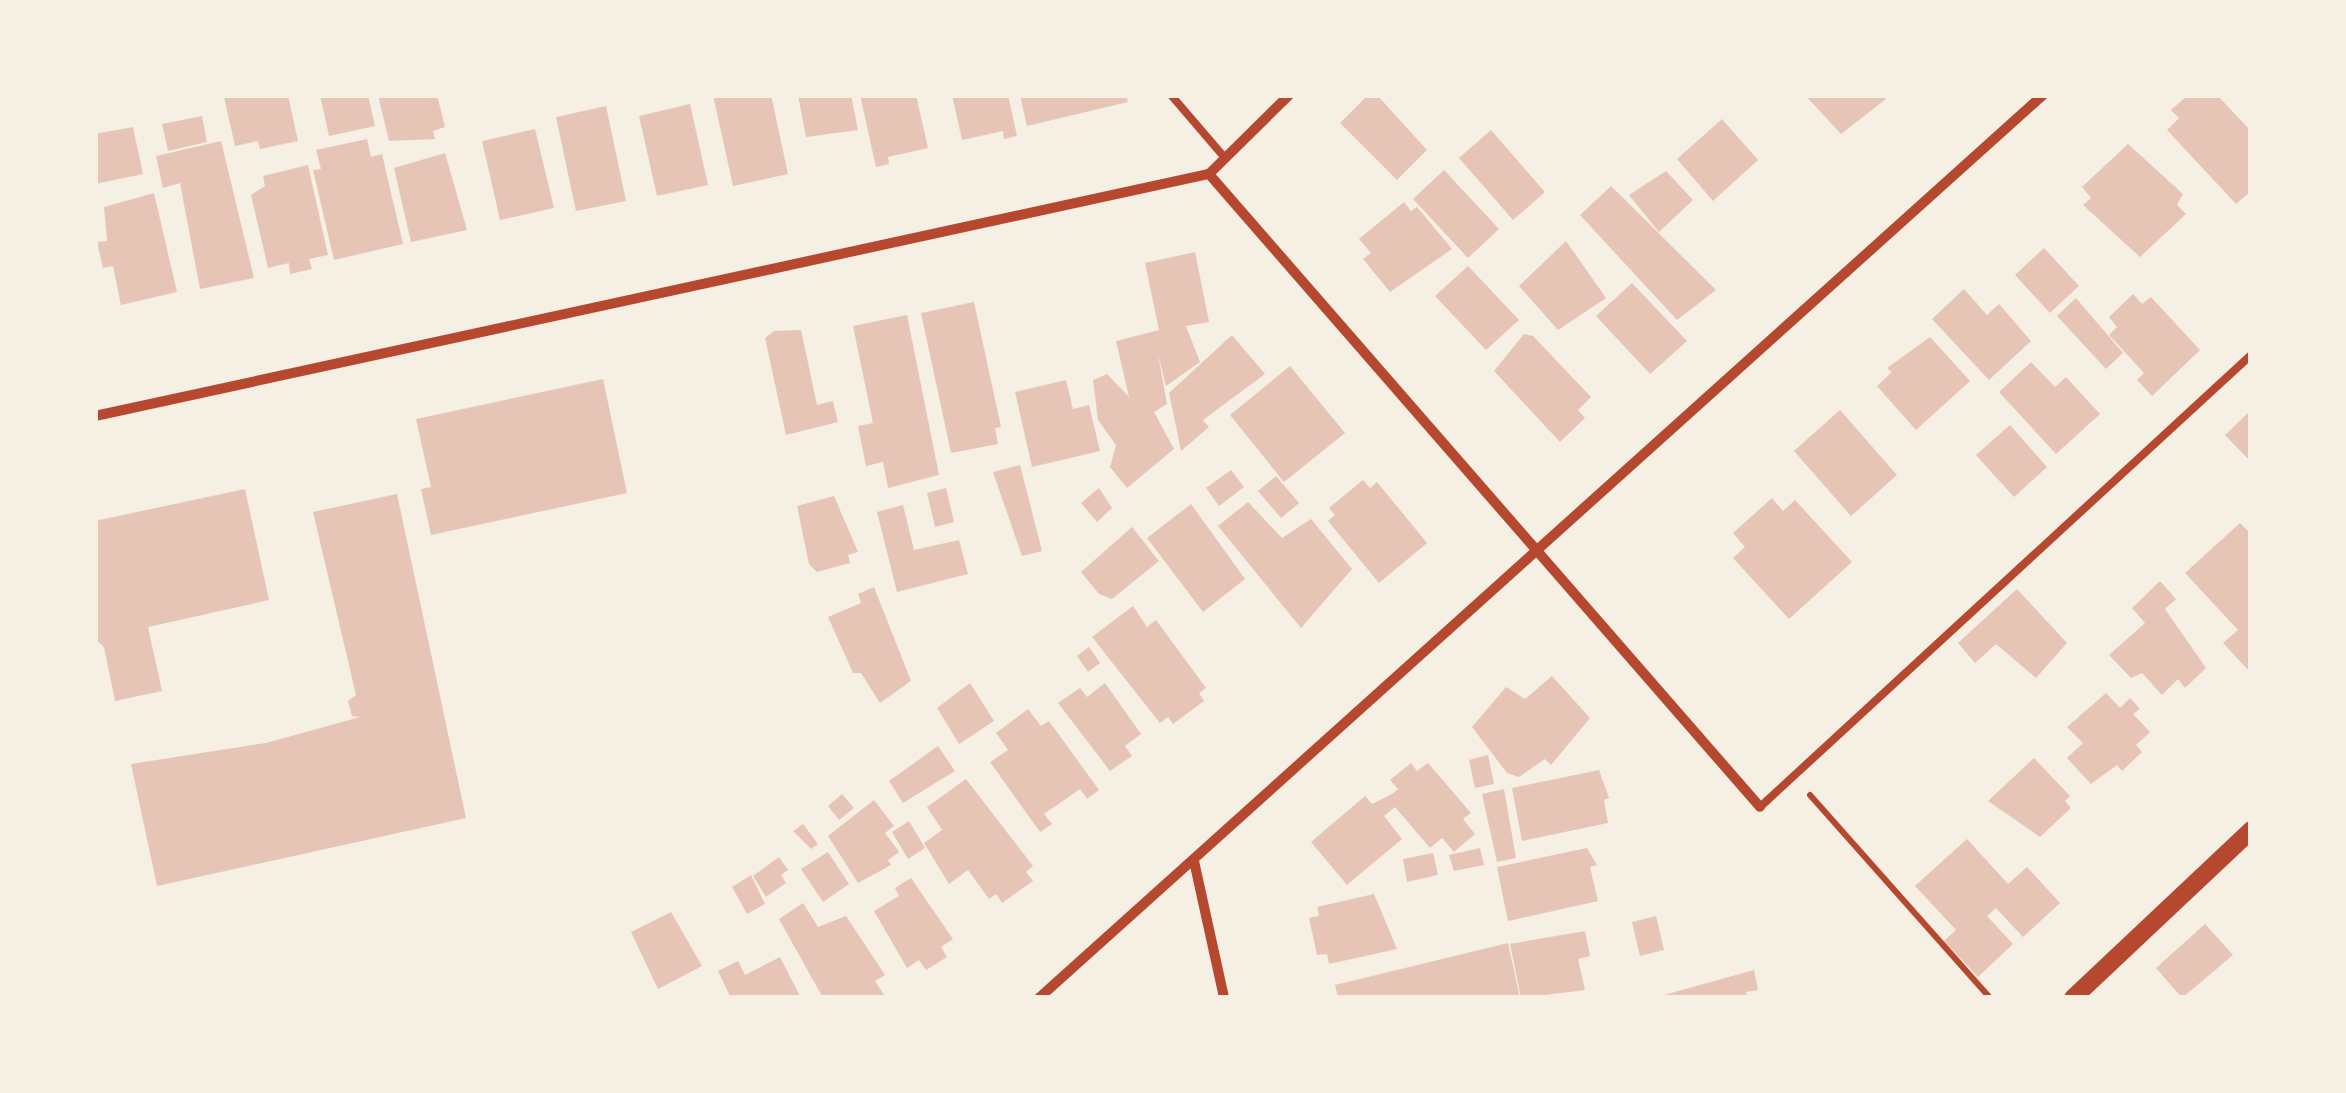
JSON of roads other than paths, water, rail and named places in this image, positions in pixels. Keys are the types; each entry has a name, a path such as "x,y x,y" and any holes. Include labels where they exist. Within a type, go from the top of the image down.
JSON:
{"street":[{"path":"95,416 1208,174 1289,95"},
{"path":"1039,998 1539,553 2042,95"},
{"path":"1208,174 1760,806"},
{"path":"2074,998 2251,830"},
{"path":"1194,861 1224,998"}],"lane":[{"path":"1171,95 1225,158"},
{"path":"1760,806 2251,354"}]}
